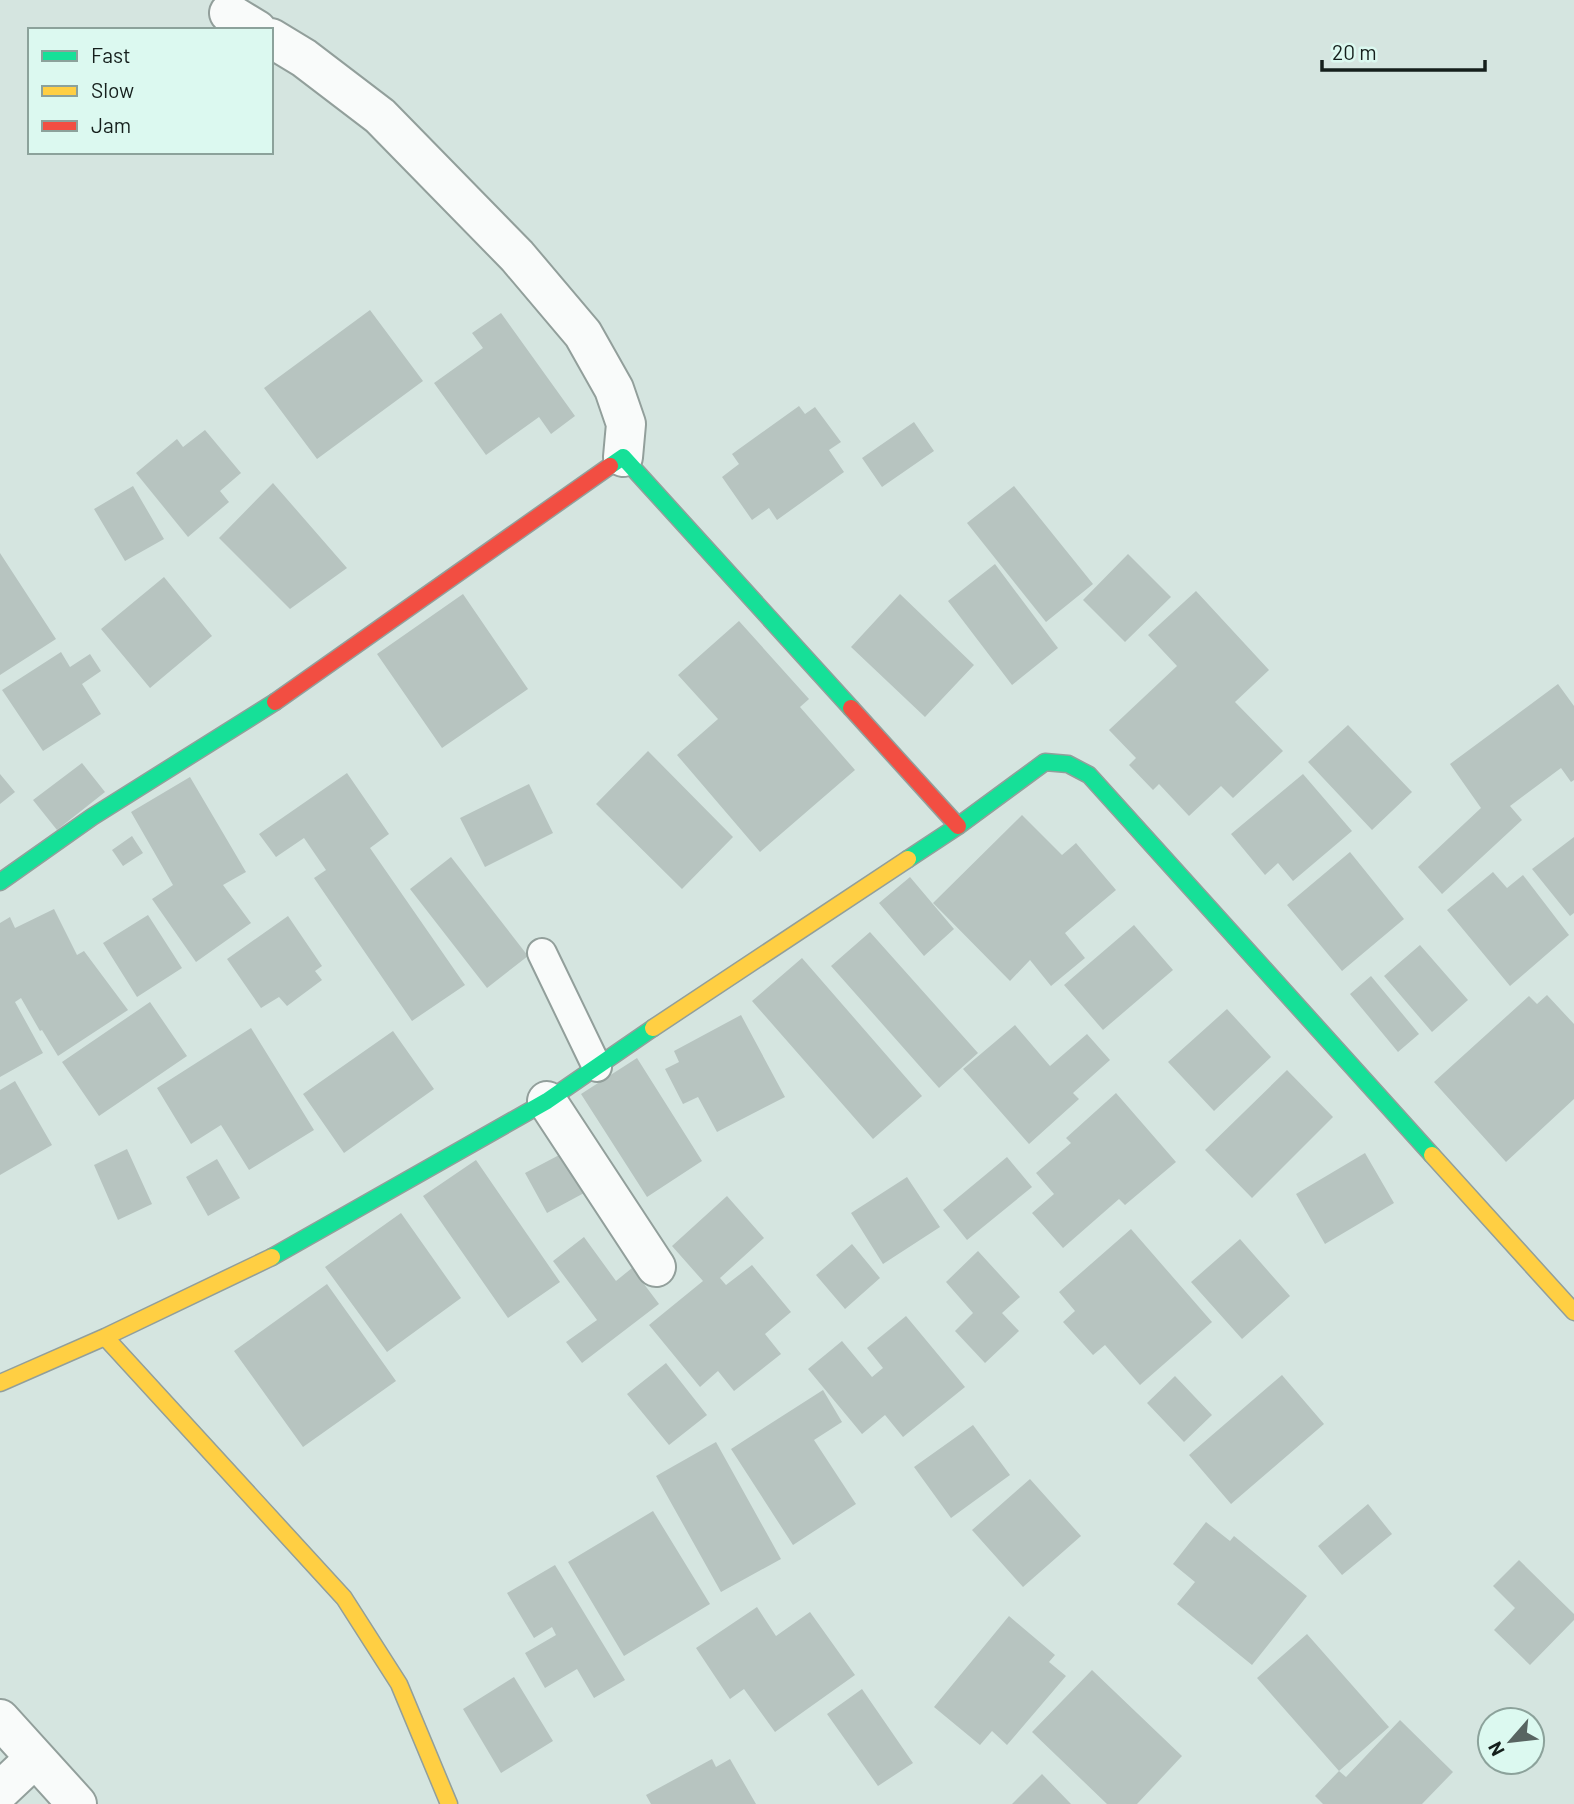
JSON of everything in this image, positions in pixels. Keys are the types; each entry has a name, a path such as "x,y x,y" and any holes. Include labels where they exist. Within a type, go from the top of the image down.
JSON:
{"street":[{"path":"273,39 304,58 380,116 517,256 583,334 614,389 626,424 623,457 958,826"},
{"path":"0,882 92,817 267,707 623,457"},
{"path":"0,1382 105,1338 267,1260 547,1101 739,969 958,826 1045,762 1058,761 1072,764 1088,775 1574,1312"},
{"path":"547,1101 656,1268"},
{"path":"105,1338 344,1598 399,1684 449,1804"},
{"path":"0,1718 77,1804"},
{"path":"0,1791 35,1758"}],"lane":[{"path":"542,953 597,1067"}],"building":[{"path":"370,310 423,381 317,459 264,388"},
{"path":"501,313 575,416 551,434 539,417 486,455 434,383 483,348 472,333"},
{"path":"799,406 805,414 815,407 841,442 829,450 844,472 777,520 769,508 752,520 722,477 739,464 732,454"},
{"path":"914,422 934,451 882,487 862,458"},
{"path":"205,430 241,473 220,491 229,502 188,537 136,473 177,439 183,447"},
{"path":"273,483 347,568 290,609 219,538"},
{"path":"133,486 164,539 125,561 94,509"},
{"path":"1014,486 1093,584 1046,622 967,523"},
{"path":"0,553 56,639 0,675"},
{"path":"1128,554 1171,597 1125,642 1083,600"},
{"path":"995,564 1058,648 1012,685 948,601"},
{"path":"164,577 212,636 150,688 101,629"},
{"path":"1196,591 1269,670 1235,702 1283,751 1233,798 1221,786 1189,816 1159,784 1153,790 1129,765 1136,758 1109,730 1177,666 1148,635"},
{"path":"463,594 528,689 442,748 377,654"},
{"path":"900,594 974,665 925,717 851,647"},
{"path":"739,621 809,699 800,707 855,770 760,852 677,755 718,719 678,675"},
{"path":"61,652 70,667 90,654 101,671 82,684 101,714 43,751 2,690"},
{"path":"1558,684 1574,706 1574,780 1571,782 1561,768 1510,806 1522,820 1442,894 1418,867 1481,808 1450,764"},
{"path":"1348,725 1412,792 1372,830 1308,762"},
{"path":"648,751 733,837 682,889 596,804"},
{"path":"82,763 105,792 57,830 33,800"},
{"path":"347,773 389,834 370,848 465,985 412,1021 314,878 326,870 304,838 276,857 259,834"},
{"path":"0,774 15,792 0,804"},
{"path":"1303,774 1352,831 1293,881 1278,863 1265,875 1231,834"},
{"path":"190,777 246,872 223,885 251,923 196,962 152,899 173,885 131,812"},
{"path":"529,784 553,833 485,867 460,818"},
{"path":"1022,815 1062,855 1076,843 1116,890 1065,933 1085,958 1051,986 1030,960 1010,981 933,903"},
{"path":"132,836 143,853 123,866 112,850"},
{"path":"1574,837 1574,913 1570,916 1532,869"},
{"path":"1350,852 1404,919 1342,971 1287,905"},
{"path":"451,857 528,956 487,988 410,889"},
{"path":"1493,872 1507,888 1523,875 1569,935 1510,986 1447,910"},
{"path":"910,877 954,929 924,956 879,903"},
{"path":"54,909 77,955 84,951 128,1010 58,1056 21,998 15,1002 43,1053 0,1077 0,923 10,917 15,928"},
{"path":"148,915 182,968 137,997 103,943"},
{"path":"288,916 322,966 315,971 322,980 287,1006 279,997 261,1008 227,959"},
{"path":"1134,925 1173,970 1103,1030 1064,985"},
{"path":"870,932 978,1053 939,1088 831,966"},
{"path":"1420,945 1468,1000 1432,1032 1384,976"},
{"path":"802,958 922,1096 873,1139 752,1001"},
{"path":"1371,976 1419,1034 1398,1052 1350,994"},
{"path":"1547,995 1574,1024 1574,1099 1506,1162 1434,1082 1529,996 1537,1004"},
{"path":"150,1002 187,1056 99,1116 62,1062"},
{"path":"1227,1009 1271,1057 1214,1111 1168,1062"},
{"path":"741,1015 785,1097 717,1132 698,1097 683,1104 665,1069 679,1062 674,1051"},
{"path":"1015,1025 1050,1066 1087,1034 1110,1060 1073,1093 1079,1099 1029,1144 963,1069"},
{"path":"251,1028 314,1130 249,1170 221,1125 191,1144 157,1088"},
{"path":"393,1031 434,1089 344,1153 303,1094"},
{"path":"637,1058 702,1161 647,1197 581,1094"},
{"path":"1287,1070 1333,1117 1252,1198 1205,1150"},
{"path":"15,1081 52,1145 0,1175 0,1090"},
{"path":"1116,1093 1176,1162 1125,1205 1119,1199 1063,1248 1032,1213 1054,1194 1036,1173 1071,1143 1066,1138"},
{"path":"127,1149 152,1204 118,1220 94,1165"},
{"path":"563,1153 584,1193 547,1213 525,1173"},
{"path":"1365,1153 1394,1203 1325,1244 1296,1194"},
{"path":"1007,1157 1032,1187 967,1240 943,1210"},
{"path":"217,1159 240,1198 208,1216 186,1177"},
{"path":"476,1160 560,1282 508,1318 423,1196"},
{"path":"907,1177 940,1227 883,1264 851,1213"},
{"path":"727,1196 764,1238 720,1278 726,1285 752,1265 791,1312 765,1334 781,1354 734,1391 718,1371 700,1387 649,1325 703,1281 672,1246"},
{"path":"401,1213 461,1298 387,1352 325,1267"},
{"path":"1131,1229 1212,1322 1140,1385 1105,1345 1093,1355 1063,1322 1075,1311 1059,1292"},
{"path":"584,1237 616,1281 632,1268 659,1304 582,1363 566,1342 597,1320 553,1261"},
{"path":"1240,1239 1290,1296 1242,1339 1191,1282"},
{"path":"852,1244 880,1278 845,1309 816,1275"},
{"path":"978,1251 1020,1297 1002,1313 1019,1331 985,1363 955,1331 973,1313 946,1282"},
{"path":"327,1284 396,1381 303,1447 234,1351"},
{"path":"906,1316 965,1387 903,1437 885,1415 862,1434 808,1369 842,1341 872,1377 883,1368 867,1348"},
{"path":"666,1363 707,1415 669,1445 627,1394"},
{"path":"1282,1375 1324,1424 1231,1504 1189,1455"},
{"path":"1175,1376 1212,1415 1184,1442 1147,1403"},
{"path":"823,1390 842,1422 814,1440 856,1504 793,1545 731,1449"},
{"path":"973,1425 1010,1475 951,1518 914,1467"},
{"path":"716,1442 781,1559 721,1592 656,1476"},
{"path":"1030,1479 1081,1536 1023,1587 972,1530"},
{"path":"1368,1504 1392,1534 1342,1575 1318,1546"},
{"path":"653,1511 710,1604 624,1656 568,1562"},
{"path":"1206,1522 1230,1541 1234,1536 1307,1596 1252,1665 1177,1604 1195,1582 1173,1564"},
{"path":"1519,1560 1574,1614 1574,1620 1530,1665 1494,1630 1515,1608 1493,1586"},
{"path":"555,1565 625,1680 594,1698 577,1669 545,1688 525,1653 556,1635 552,1627 534,1638 507,1593"},
{"path":"757,1607 776,1636 810,1612 855,1675 775,1732 744,1689 730,1699 696,1648"},
{"path":"1009,1616 1055,1655 1049,1662 1066,1676 1007,1745 992,1731 980,1745 934,1707"},
{"path":"1307,1634 1389,1727 1339,1771 1257,1678"},
{"path":"1092,1670 1182,1756 1137,1804 1107,1804 1032,1732"},
{"path":"514,1677 553,1741 501,1773 463,1709"},
{"path":"862,1689 913,1763 878,1786 827,1714"},
{"path":"1400,1720 1453,1772 1422,1804 1323,1804 1315,1796 1339,1771 1346,1777"},
{"path":"712,1759 716,1767 730,1759 756,1804 651,1804 646,1795"},
{"path":"1042,1774 1071,1804 1012,1804"}],"traffic: fast":[{"path":"610,466 623,457 851,708"},
{"path":"0,882 92,817 275,702"},
{"path":"908,859 1045,762 1068,764 1089,775 1432,1155"},
{"path":"272,1257 547,1101 653,1028"}],"traffic: slow":[{"path":"653,1028 908,859"},
{"path":"1432,1155 1574,1312"},
{"path":"0,1383 105,1337 272,1257"},
{"path":"105,1337 344,1598 399,1684 449,1804"}],"traffic: jam":[{"path":"275,702 610,466"},
{"path":"851,708 958,826"}]}
